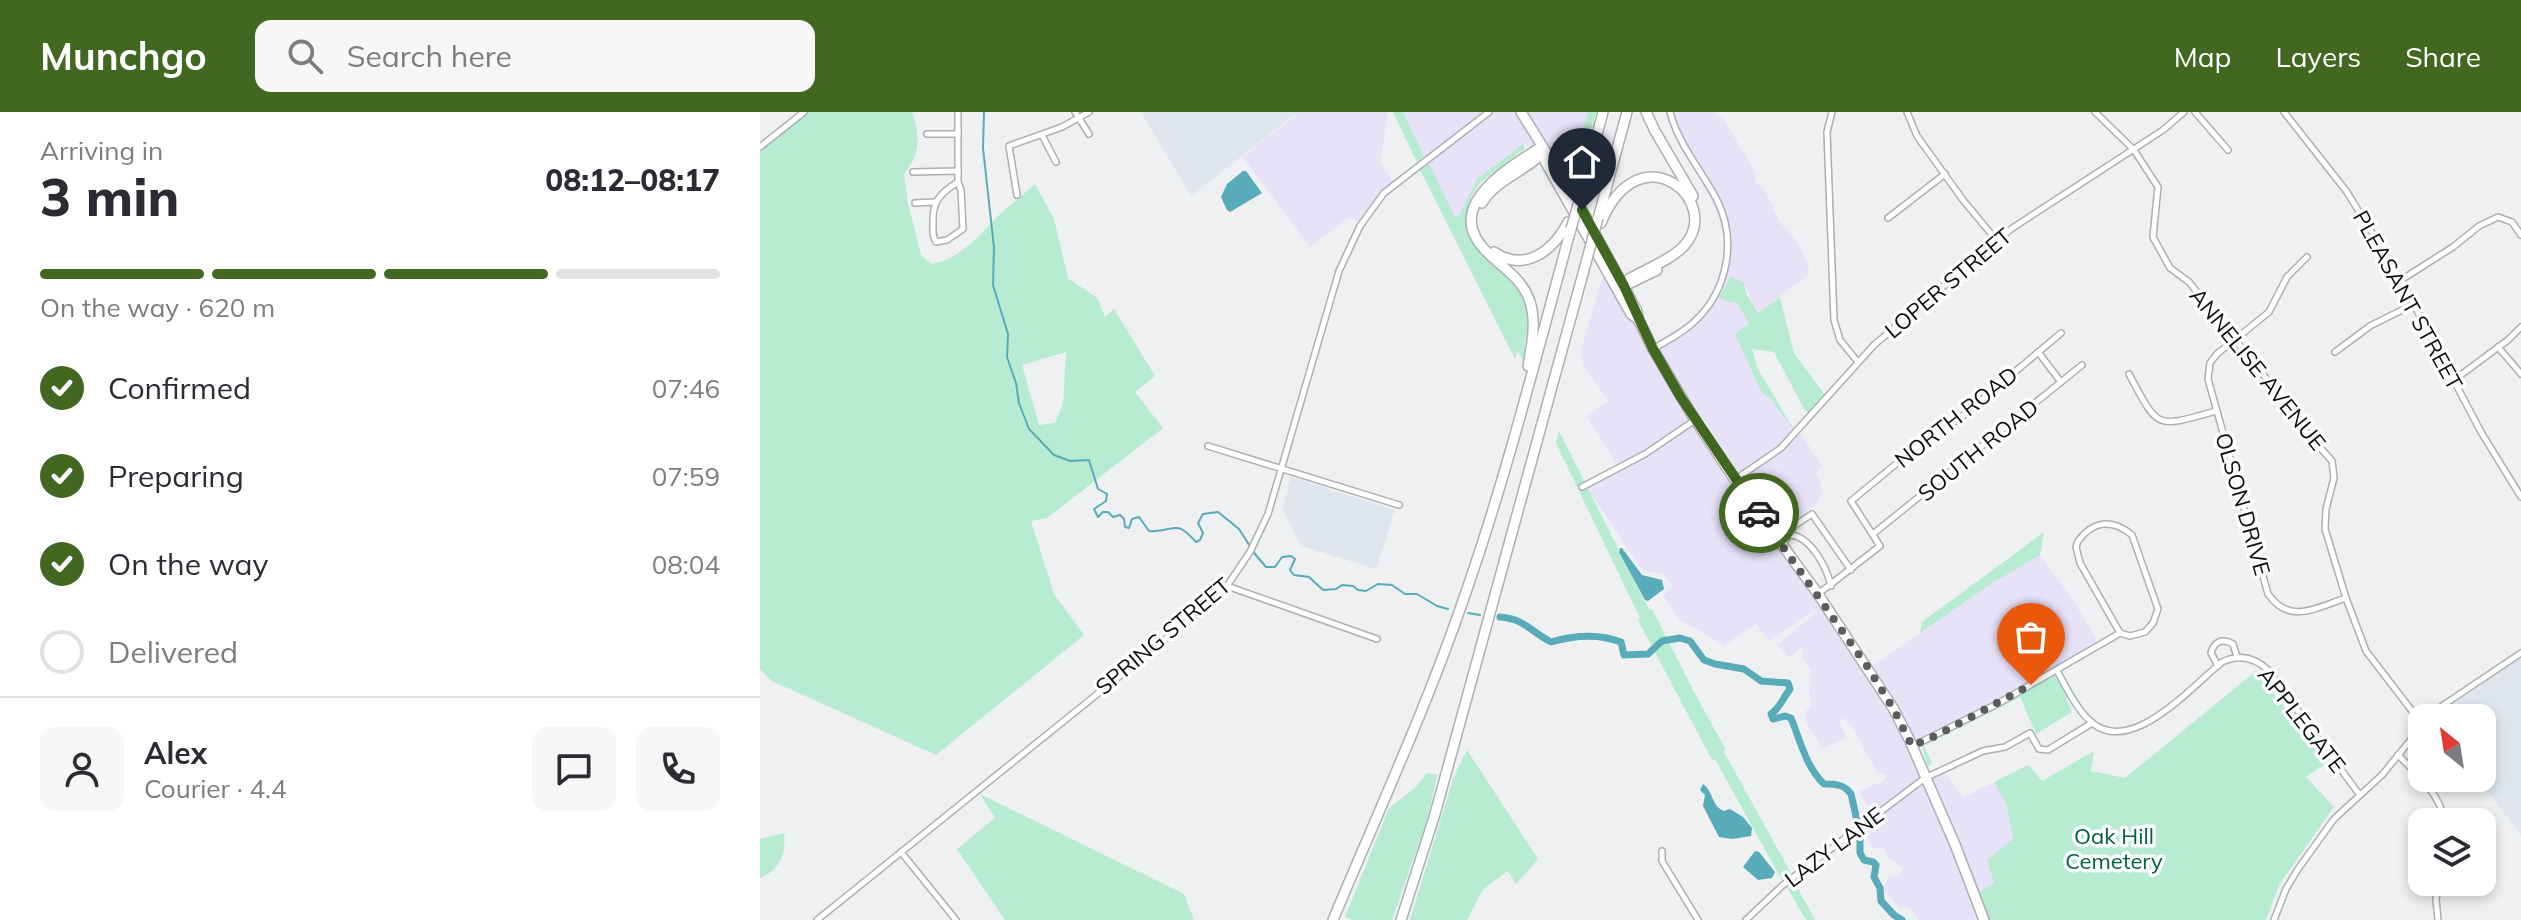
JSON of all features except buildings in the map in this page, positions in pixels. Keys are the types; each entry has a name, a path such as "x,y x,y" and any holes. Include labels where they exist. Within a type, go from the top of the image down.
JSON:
{"highway":[{"path":"1521,112 1542,149 1551,157 1621,288 1637,311 1653,349 1695,419 1818,594 1893,708 1956,847 1984,920"},
{"path":"1333,920 1455,623 1488,526 1603,112"},
{"path":"1401,920 1439,801 1600,221 1627,112"},
{"path":"1621,288 1683,254 1695,237 1699,223 1695,198 1646,112"},
{"path":"1542,149 1485,197 1478,214 1479,231 1486,244 1497,254 1514,260 1527,260 1550,248 1570,226"},
{"path":"1532,361 1534,328 1529,299 1513,274 1479,242 1473,226 1473,213 1480,194 1489,183 1542,149"},
{"path":"1600,221 1618,193 1642,178 1669,180 1684,191 1692,206 1693,228 1684,246 1629,279 1621,288"}],"street":[{"path":"760,147 804,112"},
{"path":"958,112 958,182 963,229 959,234 936,242 932,211 935,202 958,182"},
{"path":"1017,195 1009,146 1042,135 1076,115 1089,112"},
{"name":"SPRING STREET","path":"819,919 1199,612 1227,586 1250,552 1268,514 1339,271 1360,226 1378,199 1398,181 1489,112"},
{"path":"1653,349 1682,332 1708,307 1722,281 1727,256 1726,230 1719,204 1678,134 1670,112"},
{"path":"1832,112 1827,132 1834,317 1839,339 1858,362"},
{"path":"1907,112 1917,136 1997,241"},
{"name":"ANNELISE AVENUE","path":"2095,112 2134,150 2158,187 2153,237 2170,268 2189,282 2273,387 2293,417 2332,461 2334,478 2326,509 2325,529 2346,598 2366,651 2408,706"},
{"name":"LOPER STREET","path":"1735,480 1783,446 1858,362 1911,312 2011,229 2134,150 2184,112"},
{"path":"2195,112 2228,150"},
{"name":"PLEASANT STREET","path":"2284,112 2347,192 2401,280 2481,432 2521,497"},
{"path":"1076,115 1089,134"},
{"path":"927,134 958,134"},
{"path":"1042,135 1056,162"},
{"path":"913,172 958,171"},
{"path":"1888,218 1945,174"},
{"path":"915,203 935,202"},
{"path":"2401,280 2453,247 2479,226 2498,217 2512,222 2521,235"},
{"path":"2235,340 2269,312 2287,277 2307,257"},
{"path":"2335,352 2370,326 2414,304"},
{"path":"2454,380 2521,327"},
{"name":"NORTH ROAD","path":"1873,534 1851,501 1913,450 1959,419 2061,333"},
{"name":"OLSON DRIVE","path":"2235,340 2217,354 2208,371 2208,379 2268,594 2277,607 2297,614 2346,598"},
{"path":"2498,347 2521,374"},
{"path":"2038,352 2061,382"},
{"name":"SOUTH ROAD","path":"1873,534 2082,365"},
{"path":"2129,374 2157,419 2167,423 2177,422 2216,411"},
{"path":"1582,487 1645,454 1695,419"},
{"path":"1208,446 1399,505"},
{"path":"1783,546 1794,526 1812,514 1851,570"},
{"path":"1912,746 2057,671 2120,633 2130,636 2145,632 2153,623 2158,609 2147,585 2132,535 2124,528 2105,524 2089,527 2078,541 2078,556 2120,633"},
{"path":"1818,594 1880,546 1873,534"},
{"path":"1791,535 1803,539 1827,571 1831,586"},
{"path":"1227,586 1377,639"},
{"name":"APPLEGATE","path":"2218,666 2211,653 2220,641 2233,644 2237,657"},
{"path":"2445,704 2521,653"},
{"name":"APPLEGATE","path":"2092,723 2114,732 2142,727 2227,660 2237,657 2252,659 2268,670 2359,794"},
{"path":"2057,671 2081,712 2092,723"},
{"name":"LAZY LANE","path":"1746,920 1783,885 1925,778 1983,751 2005,747 2030,733 2037,747 2044,751 2092,723"},
{"path":"2274,920 2286,889 2334,819 2382,775 2408,742"},
{"path":"2398,755 2434,793 2441,808"},
{"path":"1662,851 1662,861 1698,920"},
{"path":"901,852 956,920"},
{"path":"2437,896 2438,920"}],"shaded area":[{"path":"1141,112 1298,112 1191,196"},
{"path":"1300,112 1388,112 1380,163 1393,181 1360,222 1349,217 1310,247 1243,157"},
{"path":"1403,112 1588,112 1569,175 1524,143 1477,179 1455,218"},
{"path":"1666,112 1716,112 1724,120 1756,173 1755,183 1764,188 1781,224 1793,236 1808,263 1809,274 1758,313 1744,283 1731,276 1720,297 1736,301 1749,323 1735,334 1761,391 1806,441 1822,467 1816,474 1822,495 1816,504 1780,532 1702,417 1694,423 1857,657 1904,739 1982,920 1919,920 1909,908 1899,908 1884,888 1888,877 1899,876 1904,868 1890,860 1883,848 1873,848 1863,828 1869,826 1872,813 1859,791 1884,781 1886,776 1877,772 1851,725 1843,718 1839,721 1846,738 1822,748 1806,723 1806,711 1812,704 1809,692 1811,672 1802,656 1804,648 1802,646 1789,658 1778,645 1815,613 1814,610 1769,641 1756,624 1723,646 1680,620 1663,595 1673,585 1663,574 1642,570 1587,488 1619,468 1587,417 1608,400 1584,367 1581,350 1604,272 1647,347 1689,321 1705,306 1716,286 1723,259 1725,241 1719,217"},
{"path":"1291,477 1395,510 1376,569 1301,546 1282,509"},
{"path":"2040,555 2073,600 2098,642 2019,690 1916,742 1873,666 1991,584"},
{"path":"2521,656 2521,835 2488,792 2496,792 2496,704 2454,704"},
{"path":"1944,773 1962,798 1994,782 2006,803 2013,839 1987,860 1994,883 1977,893 1930,780"}],"green space":[{"path":"809,112 912,112 917,129 916,152 904,174 921,255 932,264 953,256 1035,184 1054,219 1068,278 1097,298 1105,317 1114,309 1155,376 1135,392 1163,428 1047,518 1031,521 1054,594 1084,635 936,755 772,681 760,669 760,151","holes":["1066,352 1063,404 1055,423 1039,425 1022,365"]},
{"path":"1393,112 1403,112 1424,156 1417,162"},
{"path":"1588,112 1596,112 1575,187 1569,175"},
{"path":"1524,143 1524,149 1480,183 1471,197 1468,217 1473,233 1525,297 1529,315 1523,361 1518,351 1515,359 1420,170 1429,163 1455,217 1460,214 1477,179"},
{"path":"1731,276 1744,283 1746,293 1758,313 1780,297 1794,353 1824,394 1808,413 1774,352 1752,349 1758,369 1794,430 1761,391 1735,334 1749,323 1736,302 1727,302 1719,297"},
{"path":"1559,431 1649,610 1652,609 1726,750 1724,752 1791,873 1782,880 1715,759 1712,760 1638,620 1640,618 1556,443"},
{"path":"2044,532 2040,555 1920,633 1922,622"},
{"name":"Oak Hill Cemetery","path":"2256,671 2328,762 2306,777 2334,807 2279,885 2266,920 1990,920 1977,893 1994,883 1987,860 2013,839 2006,803 1994,782 2028,765 2042,781 2094,751 2091,771 2125,778"},
{"path":"2054,676 2069,696 2066,698 2072,712 2036,734 2020,697 1924,746 1932,763 1928,767 1922,747 1926,744"},
{"path":"1467,750 1538,859 1516,884 1508,871 1483,889 1467,920 1410,920 1453,779"},
{"path":"1427,773 1437,775 1429,814 1392,920 1352,920 1345,917 1389,808 1415,788"},
{"path":"980,794 1184,894 1194,920 1005,920 957,849 995,818"},
{"path":"784,833 781,860 760,878 760,839"},
{"path":"1794,881 1815,920 1806,920 1787,887"}],"water":[{"path":"1243,171 1262,193 1230,212 1221,197 1227,184"},
{"path":"1620,548 1642,575 1662,580 1664,589 1645,600 1619,552"},
{"path":"1703,784 1720,809 1730,809 1743,817 1752,828 1751,836 1732,839 1719,837 1703,806 1705,795 1700,790"},
{"path":"1755,851 1775,872 1772,878 1758,880 1743,867"}],"waterway":[{"path":"984,112 983,148 994,248 993,285 1008,334 1007,357 1019,403 1029,429 1054,455 1070,461 1089,460 1098,489 1107,494 1106,501 1094,509 1098,517 1103,512 1113,517 1120,515 1125,527 1129,528 1132,519 1139,517 1149,531 1178,528 1196,542 1203,533 1198,523 1203,514 1218,512 1239,529 1266,567 1275,567 1282,557 1291,556 1295,559 1290,570 1294,575 1309,577 1323,590 1342,585 1366,591 1378,584 1392,585 1405,594 1417,594 1448,609"},
{"path":"1468,613 1480,615"},
{"path":"1500,617 1522,623 1551,642 1586,636 1612,639 1621,642 1624,655 1648,654 1662,641 1680,638 1690,641 1704,660 1744,669 1761,681 1788,683 1790,689 1771,714 1773,719 1791,718 1804,753 1818,777 1824,784 1842,786 1851,794 1860,834 1860,853 1864,860 1876,865 1874,877 1880,888 1881,901 1902,920"}],"way so far":[{"path":"1759,513 1867,666 1912,746 2031,685"}],"route":[{"path":"1582,210 1680,396 1759,513"}]}
